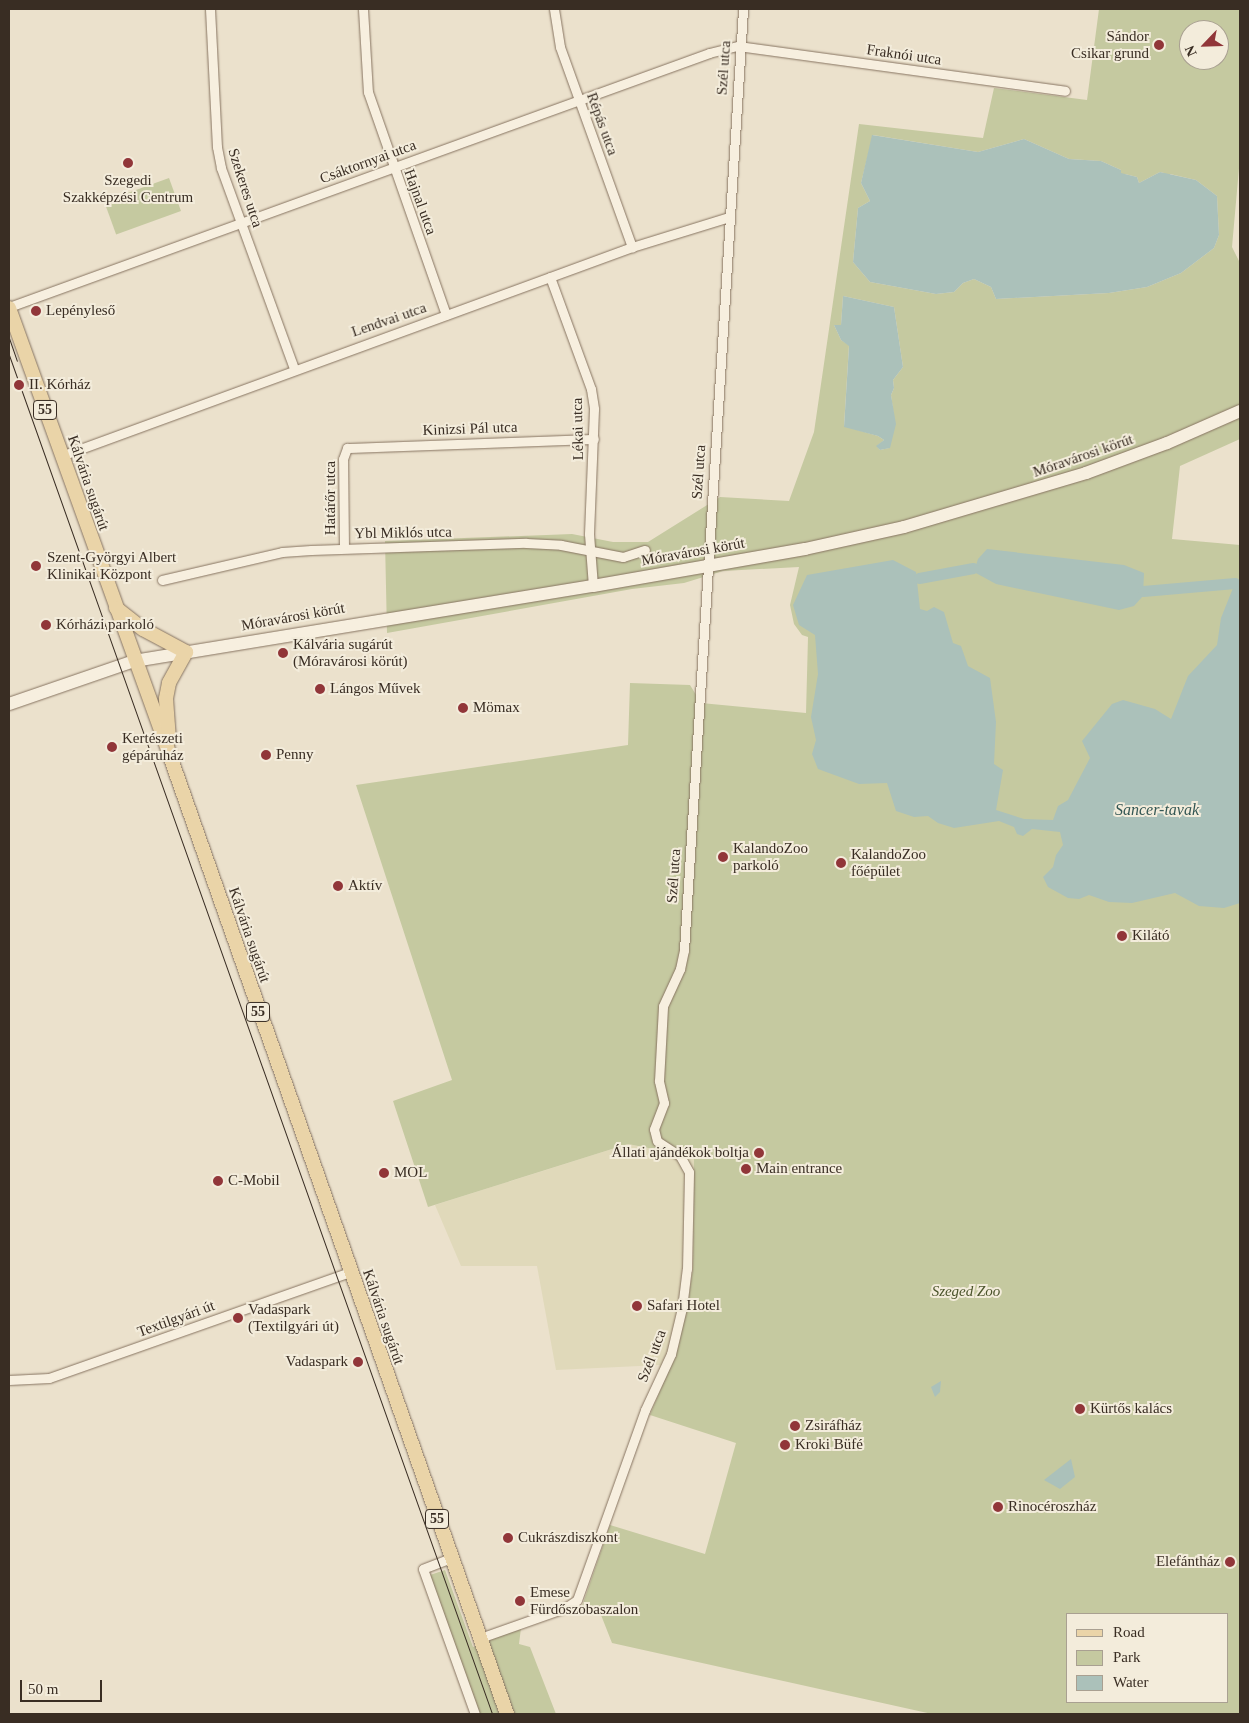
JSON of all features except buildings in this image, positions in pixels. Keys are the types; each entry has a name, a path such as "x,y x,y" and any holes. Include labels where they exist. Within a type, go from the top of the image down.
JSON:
{"main road":[{"name":"Kálvária sugárút","path":"9,307 134,661 170,756 507,1714"},
{"name":"Móravárosi körút","path":"9,704 134,661 708,566 904,527 1005,500 1167,443 1240,411"},
{"path":"114,605 143,629 186,652 169,683 166,699 170,756"}],"street":[{"name":"Szekeres utca","path":"210,9 217,147 294,368"},
{"name":"Hajnal utca","path":"363,9 368,92 392,168 446,315"},
{"name":"Répás utca","path":"554,9 560,47 632,247"},
{"name":"Szél utca","path":"480,1638 565,1608 578,1600 645,1410 671,1354 682,1308 687,1269 689,1172 680,1156 657,1141 654,1129 664,1103 659,1081 663,1006 680,969 684,950 738,46 743,9"},
{"name":"Csáktornyai utca","path":"9,307 709,53 738,46"},
{"name":"Fraknói utca","path":"738,46 1065,91"},
{"name":"Lendvai utca","path":"61,456 294,368 632,247 728,217"},
{"name":"Lékai utca","path":"550,277 591,389 594,439 589,550 593,586"},
{"name":"Kinizsi Pál utca","path":"347,448 594,439"},
{"name":"Határőr utca","path":"344,548 343,459 347,448"},
{"name":"Ybl Miklós utca","path":"162,580 282,552 344,548 526,543 589,550 623,557 645,550"},
{"name":"Textilgyári út","path":"9,1380 48,1378 350,1272"},
{"path":"451,1558 424,1569 476,1714"}],"shaded area":[{"path":"628,1144 694,1157 693,1268 687,1308 675,1355 649,1419 660,1365 556,1370 537,1266 461,1266 435,1205"}],"green space":[{"name":"Szeged Zoo","path":"1099,9 1240,9 1240,157 1232,247 1240,263 1240,439 1180,466 1172,539 1240,545 1240,1714 932,1714 612,1643 601,1615 580,1612 610,1525 705,1554 736,1443 650,1415 675,1355 687,1308 693,1268 694,1157 628,1144 428,1207 393,1101 452,1080 356,785 628,745 630,683 690,685 701,703 806,713 808,637 802,635 794,624 790,605 799,567 723,571 684,583 632,589 387,633 385,541 572,534 613,542 648,542 720,497 789,501 814,432 859,124 983,138 994,88 1087,100","holes":["873,135 978,152 1024,139 1069,159 1101,161 1121,170 1116,206 1154,215 1160,211 1167,193 1179,193 1179,187 1171,184 1170,174 1196,180 1217,196 1219,235 1214,248 1181,273 1147,287 1109,293 996,299 991,287 974,279 963,283 954,292 936,294 870,282 853,262 858,208 870,201 861,183","1160,172 1164,173 1163,180 1153,182 1152,204 1148,207 1123,202 1125,174 1137,177 1139,183","843,296 894,307 903,367 893,380 894,388 891,395 895,424 889,448 880,450 877,446 884,440 878,436 844,426 849,345 841,340 834,325 841,325"]},
{"path":"169,178 181,211 116,234 104,202"},
{"path":"445,1570 473,1647 521,1628 519,1644 530,1647 556,1714 480,1714 430,1575"}],"water":[{"path":"872,135 978,152 1024,139 1069,159 1101,161 1121,170 1121,173 1137,177 1139,183 1160,172 1196,180 1217,196 1219,235 1214,248 1181,273 1147,287 1109,293 996,299 991,287 974,279 963,283 954,292 936,294 870,282 853,262 858,208 870,201 861,183"},
{"path":"843,296 894,307 903,367 893,380 894,388 891,395 896,424 890,448 880,450 876,446 884,440 878,436 844,427 849,346 841,340 834,325 841,325"},
{"path":"987,549 1124,565 1144,573 1143,596 1134,606 1119,610 996,584 974,572 978,559"},
{"name":"Sancer-tavak","path":"893,560 916,572 920,609 927,611 934,607 944,612 953,643 961,646 968,666 990,678 996,722 994,764 1003,770 996,810 1024,819 1053,820 1058,806 1068,800 1090,758 1082,741 1112,704 1123,700 1155,709 1171,719 1188,676 1217,645 1221,618 1235,583 1240,584 1240,903 1224,908 1199,906 1175,893 1132,903 1109,902 1089,895 1079,899 1068,898 1048,887 1043,877 1053,867 1056,855 1063,845 1060,832 1032,829 1023,836 1017,834 1014,827 999,821 954,828 938,823 928,816 914,817 896,811 887,783 859,784 818,769 812,754 816,740 811,717 818,674 815,635 799,625 793,605 807,575"},
{"path":"941,1381 940,1392 935,1397 931,1387"},
{"path":"1071,1459 1075,1477 1060,1489 1044,1480"}],"waterway":[{"path":"919,578 973,568"},
{"path":"1143,591 1235,583"}],"tram line":[{"path":"9,338 17,361"},
{"path":"9,355 492,1714"}],"place":[{"name":"Sándor Csikar grund","path":"1159,45"},
{"name":"Szegedi Szakképzési Centrum","path":"128,163"},
{"name":"Lepényleső","path":"36,311"},
{"name":"II. Kórház","path":"19,385"},
{"name":"Szent-Györgyi Albert Klinikai Központ","path":"36,566"},
{"name":"Kórházi parkoló","path":"46,625"},
{"name":"Kálvária sugárút (Móravárosi körút)","path":"283,653"},
{"name":"Lángos Művek","path":"320,689"},
{"name":"Mömax","path":"463,708"},
{"name":"Kertészeti gépáruház","path":"112,747"},
{"name":"Penny","path":"266,755"},
{"name":"KalandoZoo parkoló","path":"723,857"},
{"name":"KalandoZoo főépület","path":"841,863"},
{"name":"Aktív","path":"338,886"},
{"name":"Kilátó","path":"1122,936"},
{"name":"Állati ajándékok boltja","path":"759,1153"},
{"name":"Main entrance","path":"746,1169"},
{"name":"MOL","path":"384,1173"},
{"name":"C-Mobil","path":"218,1181"},
{"name":"Safari Hotel","path":"637,1306"},
{"name":"Vadaspark (Textilgyári út)","path":"238,1318"},
{"name":"Vadaspark","path":"358,1362"},
{"name":"Kürtős kalács","path":"1080,1409"},
{"name":"Zsiráfház","path":"795,1426"},
{"name":"Kroki Büfé","path":"785,1445"},
{"name":"Rinocéroszház","path":"998,1507"},
{"name":"Cukrászdiszkont","path":"508,1538"},
{"name":"Elefántház","path":"1230,1562"},
{"name":"Emese Fürdőszobaszalon","path":"520,1601"}]}
